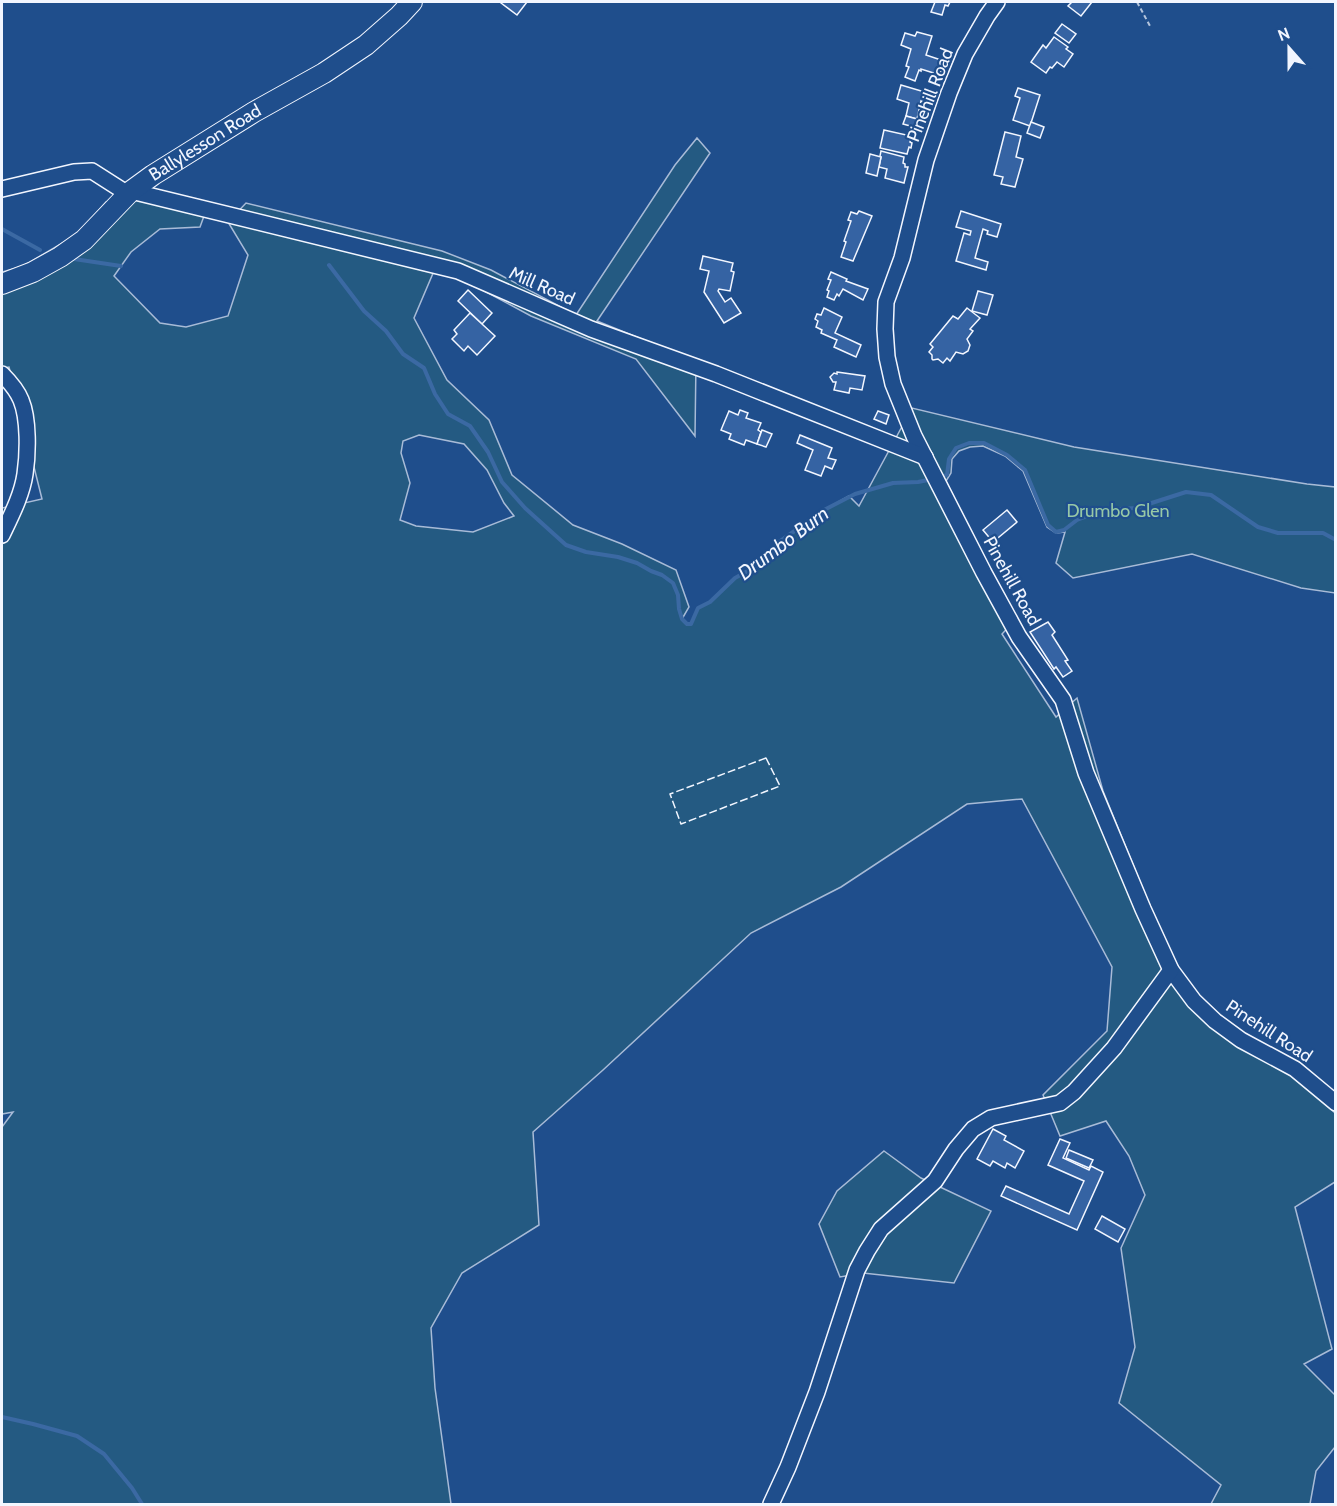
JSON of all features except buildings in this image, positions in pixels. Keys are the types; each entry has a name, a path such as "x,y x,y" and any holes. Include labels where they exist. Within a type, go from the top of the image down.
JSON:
{"main road":[{"name":"Ballylesson Road","path":"2,284 33,272 60,257 84,240 130,193 153,175 254,112 324,73 366,45 412,2"}],"street":[{"name":"Pinehill Road","path":"997,2 965,54 949,93 926,160 902,258 886,302 887,357 893,384 928,463 984,573 1019,637 1064,700 1086,773 1171,970 1194,1001 1215,1021 1241,1040 1295,1069 1335,1103"},
{"name":"Mill Road","path":"2,189 74,172 92,171 130,193 458,271 591,329 716,374 928,463"},
{"path":"2,374 11,383 22,401 28,431 25,475 2,535"},
{"path":"771,1504 817,1392 857,1270 881,1229 935,1181 956,1149 973,1129 991,1119 1060,1103 1074,1092 1114,1047 1171,970"}],"path":[{"path":"1137,2 1150,26"}],"green space":[{"name":"Drumbo Glen","path":"697,138 710,153 597,321 696,361 695,436 636,359 531,316 460,278 434,271 414,318 447,380 489,420 512,475 573,525 622,544 676,570 689,607 682,619 687,624 691,623 698,608 710,602 735,578 762,563 779,542 824,510 849,496 859,506 912,408 1074,447 1335,487 1335,593 1301,588 1192,554 1073,578 1056,563 1065,532 1056,533 1047,527 1023,471 1005,456 983,446 959,451 952,459 951,473 946,481 1015,620 1002,634 1056,717 1077,698 1103,791 1191,1007 1290,1071 1335,1113 1335,1182 1295,1207 1332,1349 1304,1364 1335,1395 1335,1447 1316,1471 1310,1504 1211,1504 1221,1485 1119,1403 1135,1347 1121,1248 1145,1195 1129,1156 1106,1121 1060,1136 1043,1095 1107,1031 1112,967 1022,799 967,804 841,887 751,933 533,1132 539,1225 462,1273 431,1328 435,1388 451,1504 2,1504 2,1127 13,1112 2,1114 2,508 42,499 9,367 2,368 2,272 23,266 78,234 106,202 139,199 204,216 200,227 160,229 131,252 114,276 160,323 186,327 228,316 248,255 228,222 246,203 442,251 491,270 576,315 675,165","holes":["419,435 464,444 487,470 504,503 514,516 473,532 416,526 400,520 410,483 401,453 403,441"]},
{"path":"884,1151 921,1178 991,1211 954,1283 863,1273 840,1277 819,1224 837,1191"}],"waterway":[{"name":"Drumbo Burn","path":"2,229 40,250"},
{"name":"Drumbo Burn","path":"74,259 121,266"},
{"name":"Drumbo Burn","path":"329,265 364,311 386,331 403,354 424,368 435,394 448,414 470,426 488,452 502,482 525,508 566,545 586,552 618,557 662,575 673,583 678,595 682,619 687,624 691,624 698,608 710,602 735,578 762,563 779,542 824,510 855,494 893,483 933,479"},
{"name":"Drumbo Burn","path":"940,477 947,475 949,459 956,448 969,443 984,443 1007,455 1025,470 1048,525 1056,532 1064,530 1077,520 1103,510 1136,508 1186,492 1211,495 1258,527 1278,533 1323,533 1336,540"},
{"path":"2,1417 77,1436 104,1454 142,1504"}],"fence":[{"path":"766,758 780,786 681,824 670,794 766,758"}]}
